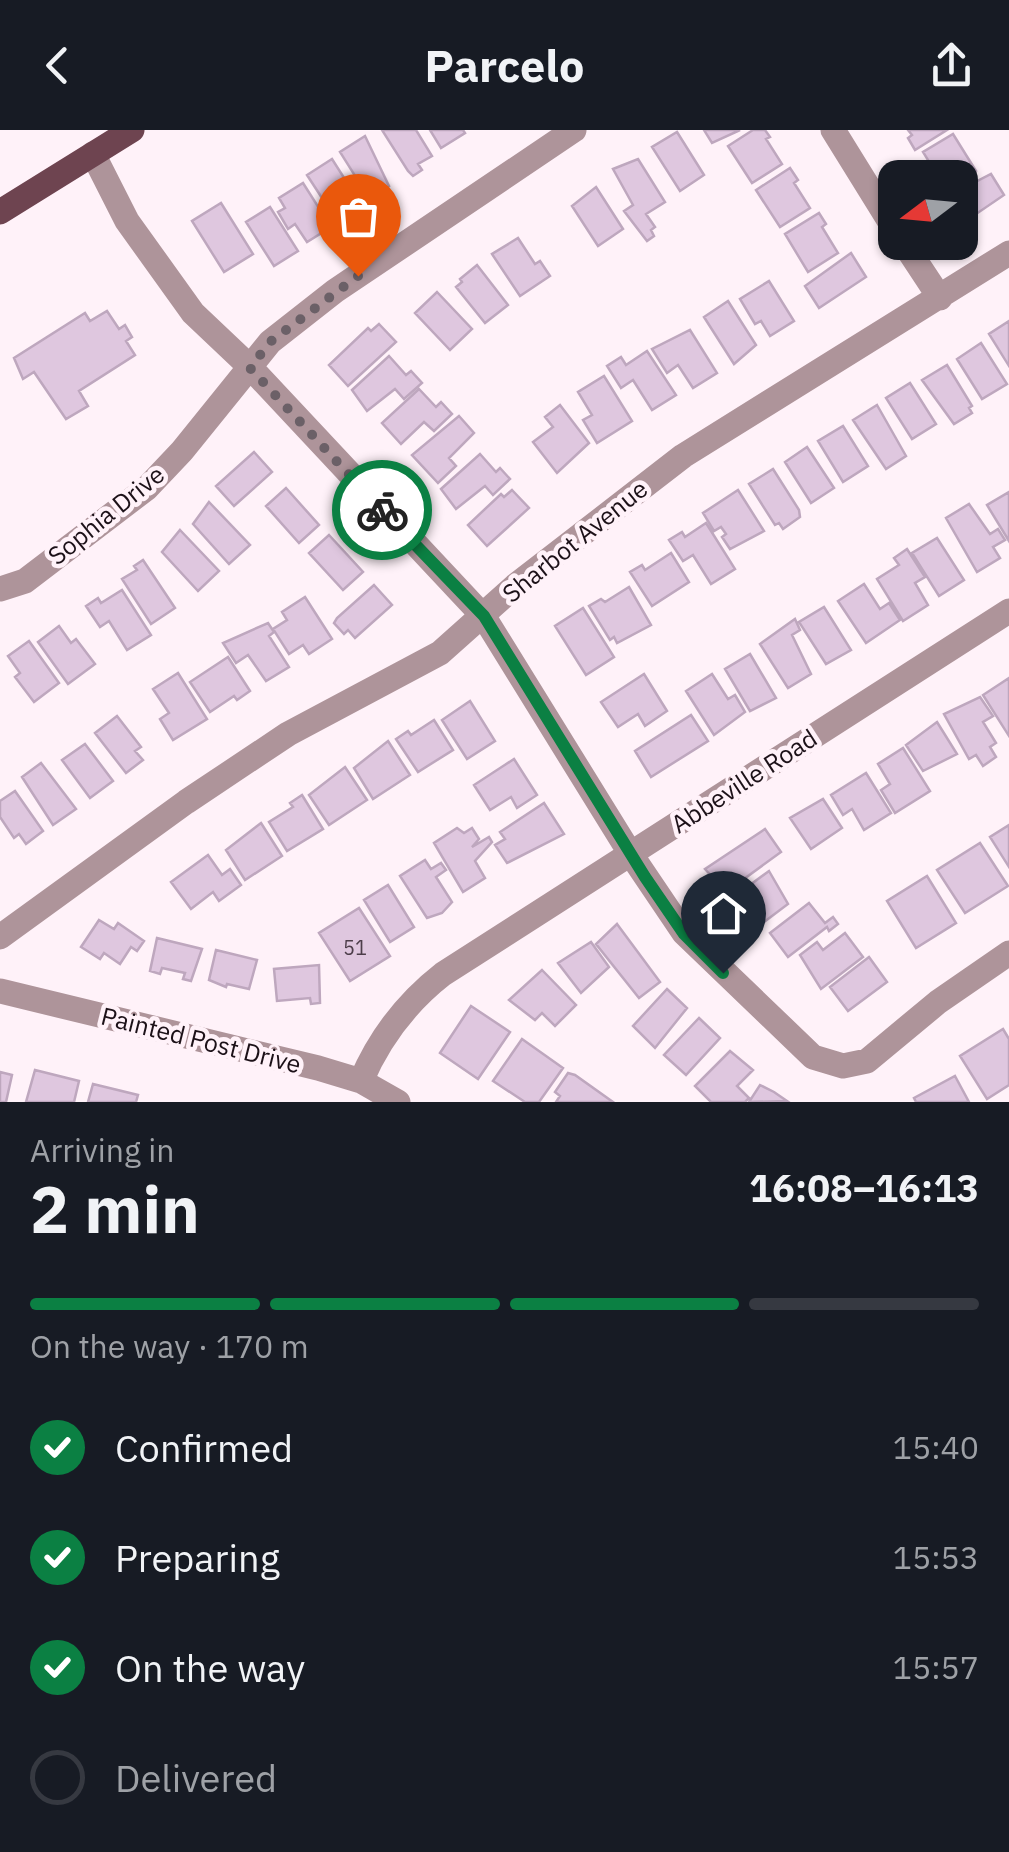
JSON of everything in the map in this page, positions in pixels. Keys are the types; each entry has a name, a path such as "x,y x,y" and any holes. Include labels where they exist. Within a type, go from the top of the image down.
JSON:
{"main road":[{"path":"0,212 132,130"}],"street":[{"name":"Sophia Drive","path":"0,590 25,582 147,488 270,342 335,291 574,130"},
{"path":"833,130 878,203"},
{"path":"93,154 126,221 193,313 250,368 484,616 630,853 698,950 804,1050 832,1065 867,1062 938,1002 1009,952"},
{"name":"Sharbot Avenue","path":"0,938 273,744 326,711 440,653 515,586 683,456 1009,253"},
{"path":"915,260 940,298"},
{"name":"Abbeville Road","path":"361,1081 374,1050 423,989 466,957 1009,611"},
{"name":"Painted Post Drive","path":"0,991 361,1081 398,1102"}],"building":[{"path":"382,130 416,130 432,156 418,164 422,170 413,176 408,171"},
{"path":"430,130 463,130 465,133 441,148"},
{"path":"704,130 740,130 712,143"},
{"path":"753,130 765,130 770,137 766,139 782,164 752,183 728,146"},
{"path":"908,130 947,130 915,150"},
{"path":"677,132 704,175 680,191 652,147"},
{"path":"953,134 969,160 928,160 923,152"},
{"path":"365,136 389,186 369,198 340,152"},
{"path":"332,159 357,208 337,221 307,175"},
{"path":"638,159 665,202 646,214 655,227 651,230 654,236 647,241 624,211 633,205 613,169"},
{"path":"790,168 798,180 794,183 810,208 780,227 756,190"},
{"path":"991,174 1004,195 978,213 978,181"},
{"path":"303,183 331,227 307,242 295,224 288,229 278,212 285,208 279,198"},
{"path":"596,187 623,229 598,246 572,206"},
{"path":"221,203 253,254 224,272 192,221"},
{"path":"270,207 298,251 274,266 246,222"},
{"path":"819,213 826,224 822,227 838,253 808,272 785,234"},
{"path":"518,238 535,264 540,261 550,276 520,296 492,254"},
{"path":"851,253 866,277 819,308 805,286"},
{"path":"477,265 508,305 485,323 456,287"},
{"path":"769,281 794,321 770,336 761,321 755,324 740,299"},
{"path":"437,292 472,329 450,350 415,313"},
{"path":"728,301 756,345 734,364 704,317"},
{"path":"107,311 119,329 125,325 132,337 126,341 135,355 79,391 88,406 66,419 34,372 23,379 14,358 85,313 90,321"},
{"path":"1009,321 1009,366 989,334"},
{"path":"379,324 396,342 348,386 329,365 368,328 371,331"},
{"path":"690,330 717,373 693,388 678,365 667,373 652,349"},
{"path":"981,343 1007,384 982,399 957,359"},
{"path":"647,351 676,395 652,410 633,380 621,388 607,366 621,357 626,365"},
{"path":"389,356 406,375 411,371 422,383 404,399 395,389 367,411 352,390"},
{"path":"947,365 972,406 972,413 954,424 922,380"},
{"path":"604,376 632,421 597,443 583,420 592,415 578,392"},
{"path":"910,383 936,424 912,439 886,398"},
{"path":"419,389 436,407 441,402 452,414 434,431 424,422 401,444 382,423"},
{"path":"560,405 589,443 557,473 533,442 553,427 545,417"},
{"path":"877,405 906,456 886,469 853,420"},
{"path":"459,416 474,433 449,458 456,466 438,483 412,455"},
{"path":"843,426 868,466 843,482 818,441"},
{"path":"807,447 834,488 811,503 785,462"},
{"path":"254,452 272,472 234,506 216,486"},
{"path":"480,454 496,472 500,468 510,479 493,495 485,486 456,509 441,489"},
{"path":"773,469 799,510 800,517 783,529 779,523 775,525 749,484"},
{"path":"286,488 319,525 299,543 266,506"},
{"path":"512,490 529,508 487,546 468,525 501,494 504,497"},
{"path":"738,490 764,531 730,549 721,527 714,531 703,513"},
{"path":"1009,492 1009,541 987,505"},
{"path":"209,502 250,545 229,564 193,524"},
{"path":"969,504 990,534 998,529 1005,540 993,547 1000,558 977,572 946,518"},
{"path":"706,523 735,569 711,584 693,555 683,561 669,540 682,532 685,537"},
{"path":"180,530 219,571 198,591 162,552"},
{"path":"329,535 363,572 343,590 309,553"},
{"path":"937,538 964,580 939,596 912,553"},
{"path":"907,549 925,577 915,583 928,605 903,621 877,579 899,565 894,558"},
{"path":"671,553 689,582 652,606 630,572 642,565 645,570"},
{"path":"143,560 175,608 151,624 122,579 137,570 134,566"},
{"path":"864,584 880,609 889,603 900,620 866,643 838,601"},
{"path":"374,585 392,605 355,638 348,630 344,634 334,623 337,618"},
{"path":"629,587 651,625 617,643 614,637 610,640 589,606 601,599 605,602"},
{"path":"122,590 151,635 127,650 109,621 100,627 86,606 98,598 101,603"},
{"path":"305,597 332,639 309,654 303,645 289,654 273,629 287,620 282,612"},
{"path":"824,607 851,650 826,664 799,622"},
{"path":"583,608 614,657 586,675 555,626"},
{"path":"795,619 800,630 792,635 811,674 788,688 760,644"},
{"path":"268,623 274,632 269,636 289,667 266,681 248,655 236,663 223,643"},
{"path":"59,626 71,643 76,639 95,664 68,684 38,642"},
{"path":"29,641 59,683 34,702 15,677 20,673 8,656"},
{"path":"750,654 776,698 750,711 725,669"},
{"path":"228,657 250,691 237,700 234,696 210,712 190,682"},
{"path":"178,673 207,719 173,740 160,719 169,713 153,689"},
{"path":"644,674 667,711 645,726 638,714 618,727 601,702"},
{"path":"712,674 728,699 735,695 745,712 714,735 686,691"},
{"path":"1009,678 1009,736 983,695"},
{"path":"980,697 993,716 983,722 996,743 990,747 996,757 983,766 976,755 969,759 944,714"},
{"path":"470,701 495,741 467,759 442,720"},
{"path":"691,715 708,741 651,777 635,751"},
{"path":"117,716 141,747 135,751 143,760 126,773 95,733"},
{"path":"434,720 453,750 418,772 396,739 408,731 411,735"},
{"path":"937,722 957,754 923,771 906,745"},
{"path":"388,741 410,775 373,799 354,768"},
{"path":"85,744 113,781 90,798 62,760"},
{"path":"903,748 930,791 895,813 881,790 890,784 878,764"},
{"path":"514,759 537,795 517,808 511,797 490,810 474,785"},
{"path":"41,763 76,809 53,825 22,777"},
{"path":"345,767 367,800 329,825 309,795"},
{"path":"866,773 891,813 864,830 852,809 843,815 831,795"},
{"path":"15,791 43,831 26,844 19,834 14,838 0,817 0,801"},
{"path":"302,795 323,829 287,851 269,822 293,807 290,803"},
{"path":"823,799 842,828 811,849 790,818"},
{"path":"544,803 564,834 507,863 495,845 505,839 500,832"},
{"path":"261,823 282,856 245,880 226,850"},
{"path":"1009,825 1009,867 990,837"},
{"path":"457,828 464,833 472,828 479,839 472,847 489,837 492,842 475,861 485,878 463,892 434,843"},
{"path":"765,829 781,852 726,892 705,869"},
{"path":"980,843 1008,886 965,913 937,870"},
{"path":"208,855 222,875 230,869 241,885 219,901 213,892 191,909 171,882"},
{"path":"425,860 431,869 441,863 446,870 436,877 452,902 442,913 427,918 400,876"},
{"path":"769,871 788,904 764,922 739,893"},
{"path":"927,876 956,923 916,948 887,901"},
{"path":"388,885 414,927 390,942 364,900"},
{"path":"809,903 825,923 833,917 838,924 829,931 827,927 788,957 770,933"},
{"path":"359,908 390,956 350,981 319,933"},
{"path":"99,920 114,929 118,923 144,941 137,951 131,947 120,964 104,953 100,959 81,947"},
{"path":"617,924 660,982 639,998 596,944"},
{"path":"845,933 863,957 821,989 800,955 817,942 823,950"},
{"path":"157,938 202,949 191,981 183,979 185,973 162,968 160,974 150,971"},
{"path":"591,942 609,967 581,993 558,963"},
{"path":"216,950 257,960 249,989 227,984 226,987 209,980"},
{"path":"869,957 887,982 848,1011 830,987"},
{"path":"319,965 320,1003 311,1004 310,998 277,1001 274,969"},
{"path":"542,970 576,1005 555,1026 542,1013 535,1020 509,1000"},
{"path":"667,989 687,1008 655,1048 633,1026"},
{"path":"471,1006 510,1032 478,1079 440,1053"},
{"path":"699,1018 720,1038 686,1075 664,1055"},
{"path":"1003,1029 1009,1039 1009,1085 987,1099 960,1056"},
{"path":"522,1039 563,1068 539,1102 525,1102 493,1081"},
{"path":"730,1051 753,1070 737,1086 749,1098 745,1102 711,1102 695,1086"},
{"path":"35,1070 79,1081 74,1102 26,1102"},
{"path":"0,1072 12,1075 6,1102 0,1102"},
{"path":"568,1073 613,1102 556,1102 560,1096 555,1092"},
{"path":"955,1076 969,1102 916,1102 914,1098"},
{"path":"93,1084 138,1095 136,1102 88,1102"},
{"path":"760,1085 774,1092 787,1101 749,1102"}],"way so far":[{"path":"358,276 270,342 250,368 382,510"}],"route":[{"path":"382,510 484,616 645,877 684,934 723,973"}]}
